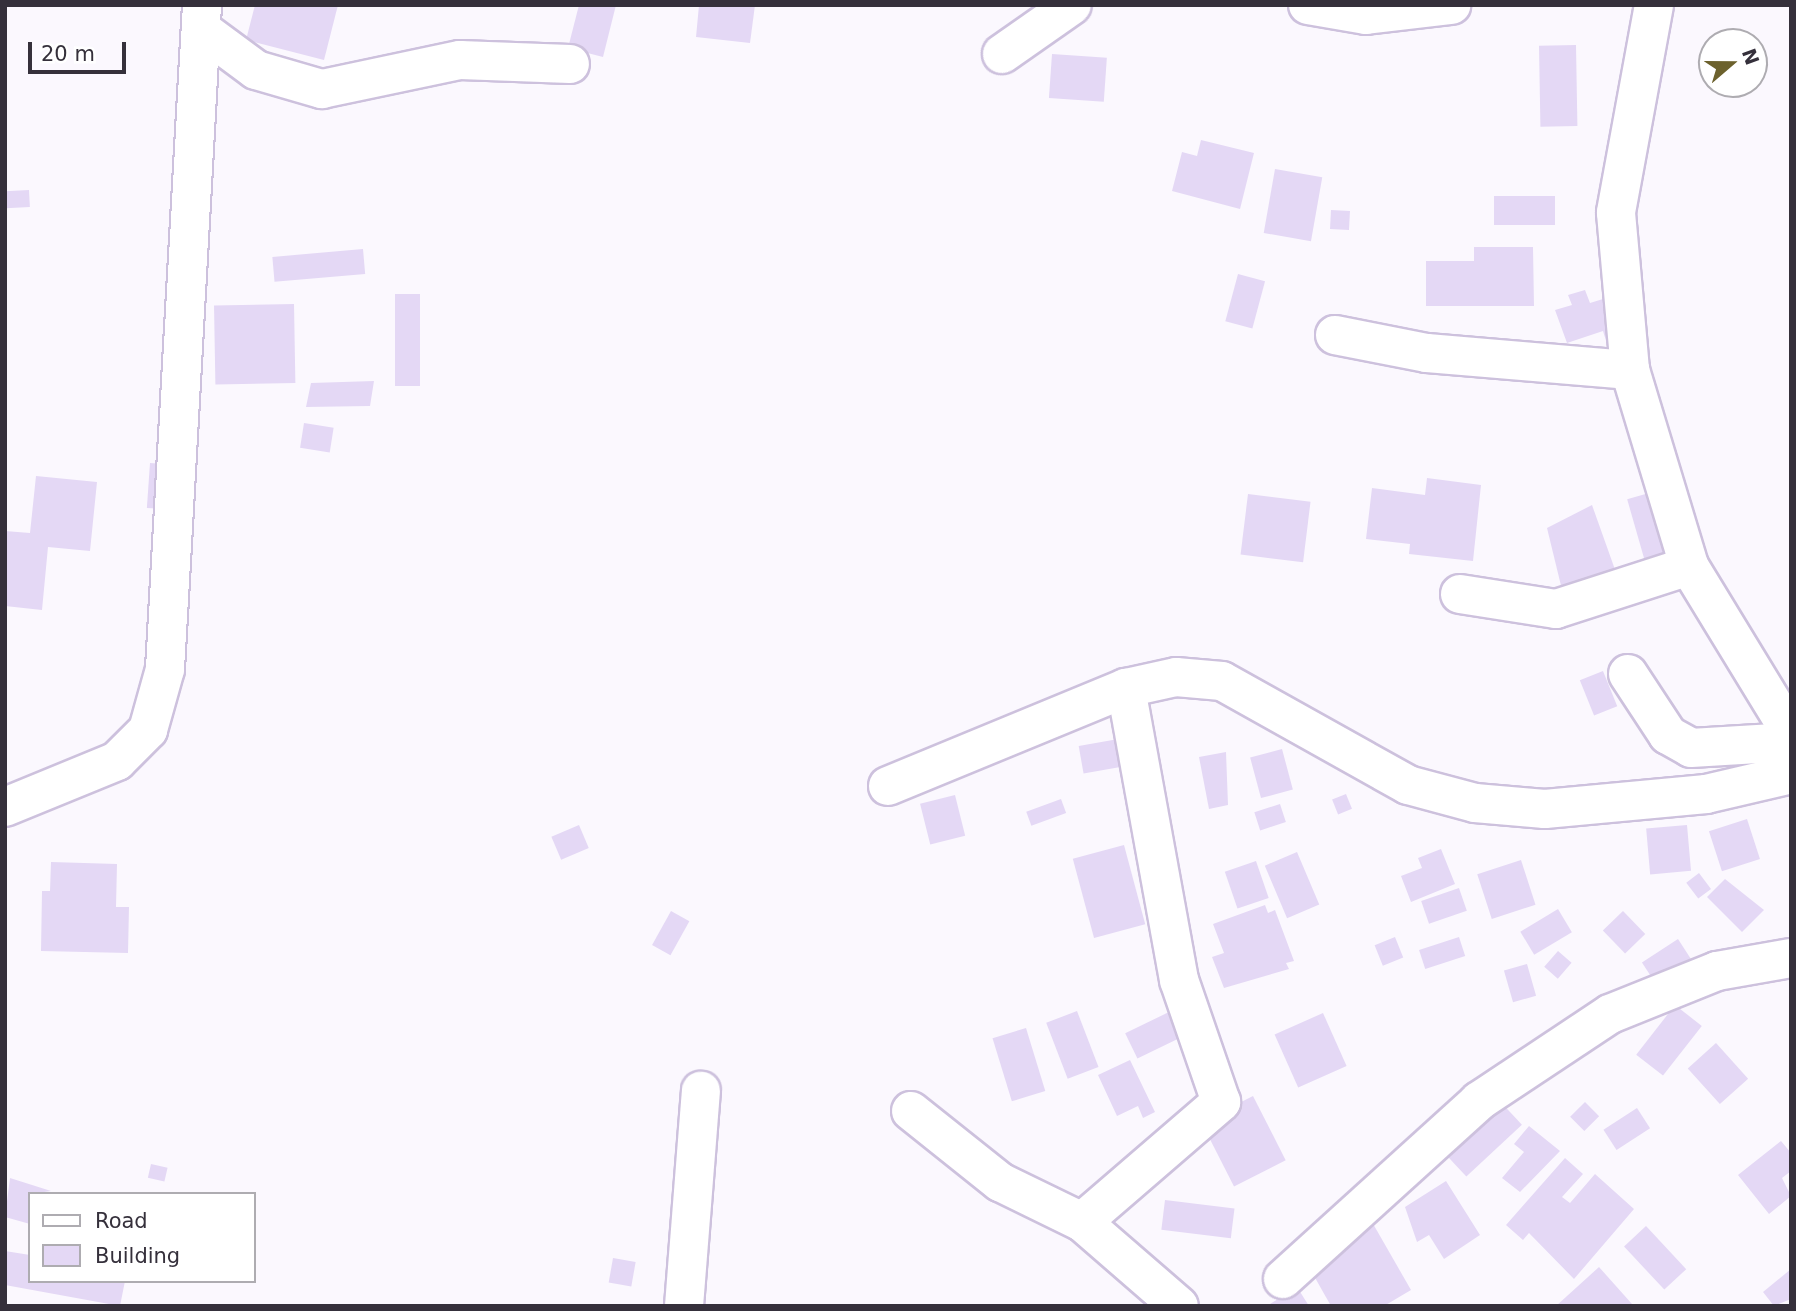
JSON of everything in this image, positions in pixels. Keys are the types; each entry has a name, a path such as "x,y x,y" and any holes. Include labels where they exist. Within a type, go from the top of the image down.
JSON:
{"street":[{"path":"1002,54 1072,5"},
{"path":"1308,5 1366,15 1451,5"},
{"path":"1654,5 1616,213 1630,370 1689,566 1791,733"},
{"path":"202,18 256,70 322,89 460,60 570,64"},
{"path":"5,807 117,761 148,730 165,669 202,18"},
{"path":"1335,335 1427,352 1630,370"},
{"path":"1460,593 1556,609 1689,566"},
{"path":"1628,674 1668,735 1691,748 1791,742"},
{"path":"888,786 1126,688 1177,677 1222,681 1269,702 1338,750 1408,785 1475,803 1545,809 1706,794 1791,774"},
{"path":"1082,1222 1221,1102 1179,980 1126,688"},
{"path":"1283,1279 1479,1101 1610,1014 1717,971 1791,958"},
{"path":"684,1306 701,1091"},
{"path":"911,1111 1000,1182 1082,1222 1168,1300"}],"building":[{"path":"255,5 338,5 324,60 246,40"},
{"path":"579,5 616,5 603,57 568,48"},
{"path":"699,5 755,5 750,43 696,37"},
{"path":"1576,45 1577,126 1540,127 1539,46"},
{"path":"1052,54 1107,58 1104,102 1049,98"},
{"path":"1201,140 1254,153 1240,209 1172,191 1182,152 1197,156"},
{"path":"1275,169 1322,177 1311,241 1264,233"},
{"path":"29,190 30,207 6,208 5,191"},
{"path":"1494,196 1555,196 1555,225 1494,225"},
{"path":"1331,210 1350,211 1349,230 1330,229"},
{"path":"1474,247 1533,247 1534,306 1426,306 1426,261 1474,261"},
{"path":"363,249 365,274 275,282 272,257"},
{"path":"1238,274 1265,281 1252,329 1225,321"},
{"path":"1585,290 1590,303 1603,299 1618,341 1607,344 1603,331 1567,343 1555,310 1572,305 1568,295"},
{"path":"395,294 420,294 420,386 395,386"},
{"path":"294,304 295,383 215,384 214,305"},
{"path":"374,381 370,406 306,407 311,383"},
{"path":"304,423 334,428 330,452 300,448"},
{"path":"150,463 164,464 161,509 147,508"},
{"path":"36,476 97,482 90,551 48,547 42,610 5,606 5,531 30,533"},
{"path":"1427,478 1481,485 1473,561 1409,554 1410,544 1366,539 1372,488 1425,495"},
{"path":"1656,491 1674,553 1645,562 1627,499"},
{"path":"1248,494 1311,502 1303,562 1241,555"},
{"path":"1592,505 1618,578 1564,598 1547,528"},
{"path":"1603,671 1617,706 1594,716 1580,680"},
{"path":"1124,738 1129,766 1084,774 1079,746"},
{"path":"1282,749 1293,790 1261,798 1250,758"},
{"path":"1226,752 1228,805 1209,809 1199,757"},
{"path":"1346,794 1352,809 1338,814 1332,800"},
{"path":"955,795 965,836 930,844 920,804"},
{"path":"1061,799 1066,813 1031,826 1026,812"},
{"path":"1280,804 1286,822 1260,830 1254,812"},
{"path":"1747,819 1760,859 1722,871 1709,831"},
{"path":"579,825 589,848 561,860 551,837"},
{"path":"1687,825 1691,871 1650,874 1646,829"},
{"path":"1124,845 1145,924 1094,938 1073,859"},
{"path":"1441,849 1455,884 1411,902 1401,876 1422,868 1418,858"},
{"path":"1297,852 1319,904 1287,918 1265,866"},
{"path":"1521,860 1536,905 1492,919 1477,874"},
{"path":"1256,861 1269,898 1237,909 1225,872"},
{"path":"51,862 117,864 116,907 129,907 128,953 41,951 42,891 50,891"},
{"path":"1699,873 1711,889 1698,899 1686,883"},
{"path":"1725,879 1764,910 1742,932 1707,897"},
{"path":"1459,888 1467,911 1429,924 1421,901"},
{"path":"1265,905 1268,913 1275,910 1294,961 1286,963 1289,969 1224,988 1212,957 1224,953 1213,924"},
{"path":"1558,909 1572,932 1534,955 1520,932"},
{"path":"671,911 689,921 670,955 652,945"},
{"path":"1623,911 1645,934 1625,953 1603,930"},
{"path":"1395,937 1403,957 1383,966 1375,945"},
{"path":"1459,937 1465,956 1425,969 1419,950"},
{"path":"1678,939 1693,962 1657,985 1642,962"},
{"path":"1558,951 1572,963 1558,979 1544,967"},
{"path":"1527,964 1536,996 1513,1002 1504,971"},
{"path":"1675,1005 1702,1026 1663,1076 1636,1055"},
{"path":"1077,1011 1099,1067 1068,1079 1046,1023"},
{"path":"1171,1011 1183,1036 1137,1059 1125,1033"},
{"path":"1323,1013 1347,1066 1298,1088 1275,1035"},
{"path":"1026,1028 1045,1091 1012,1101 993,1038"},
{"path":"1716,1043 1748,1079 1720,1104 1688,1068"},
{"path":"1130,1060 1155,1112 1143,1118 1138,1106 1117,1116 1098,1075"},
{"path":"1253,1096 1286,1160 1234,1186 1201,1122"},
{"path":"1496,1097 1522,1125 1466,1177 1440,1149"},
{"path":"1585,1102 1599,1116 1584,1131 1570,1117"},
{"path":"1637,1108 1650,1128 1617,1150 1603,1130"},
{"path":"1529,1126 1560,1151 1520,1192 1502,1178 1524,1152 1514,1144"},
{"path":"1781,1141 1791,1153 1791,1171 1782,1178 1791,1196 1769,1214 1738,1175"},
{"path":"1565,1158 1583,1174 1562,1197 1570,1203 1595,1174 1634,1209 1574,1279 1529,1233 1523,1240 1506,1225"},
{"path":"151,1164 168,1168 164,1181 148,1178"},
{"path":"10,1178 51,1191 28,1192 28,1223 5,1217"},
{"path":"1446,1181 1480,1235 1444,1259 1429,1235 1417,1242 1405,1207"},
{"path":"1165,1200 1234,1209 1231,1238 1161,1230"},
{"path":"1372,1222 1411,1290 1384,1306 1331,1306 1305,1260"},
{"path":"1646,1226 1686,1269 1664,1290 1624,1246"},
{"path":"5,1251 28,1255 28,1283 125,1283 120,1306 5,1285"},
{"path":"613,1258 636,1262 631,1287 609,1283"},
{"path":"1599,1267 1632,1304 1556,1306"},
{"path":"1791,1269 1791,1299 1774,1306 1763,1292"},
{"path":"1297,1287 1309,1306 1267,1306"}]}
